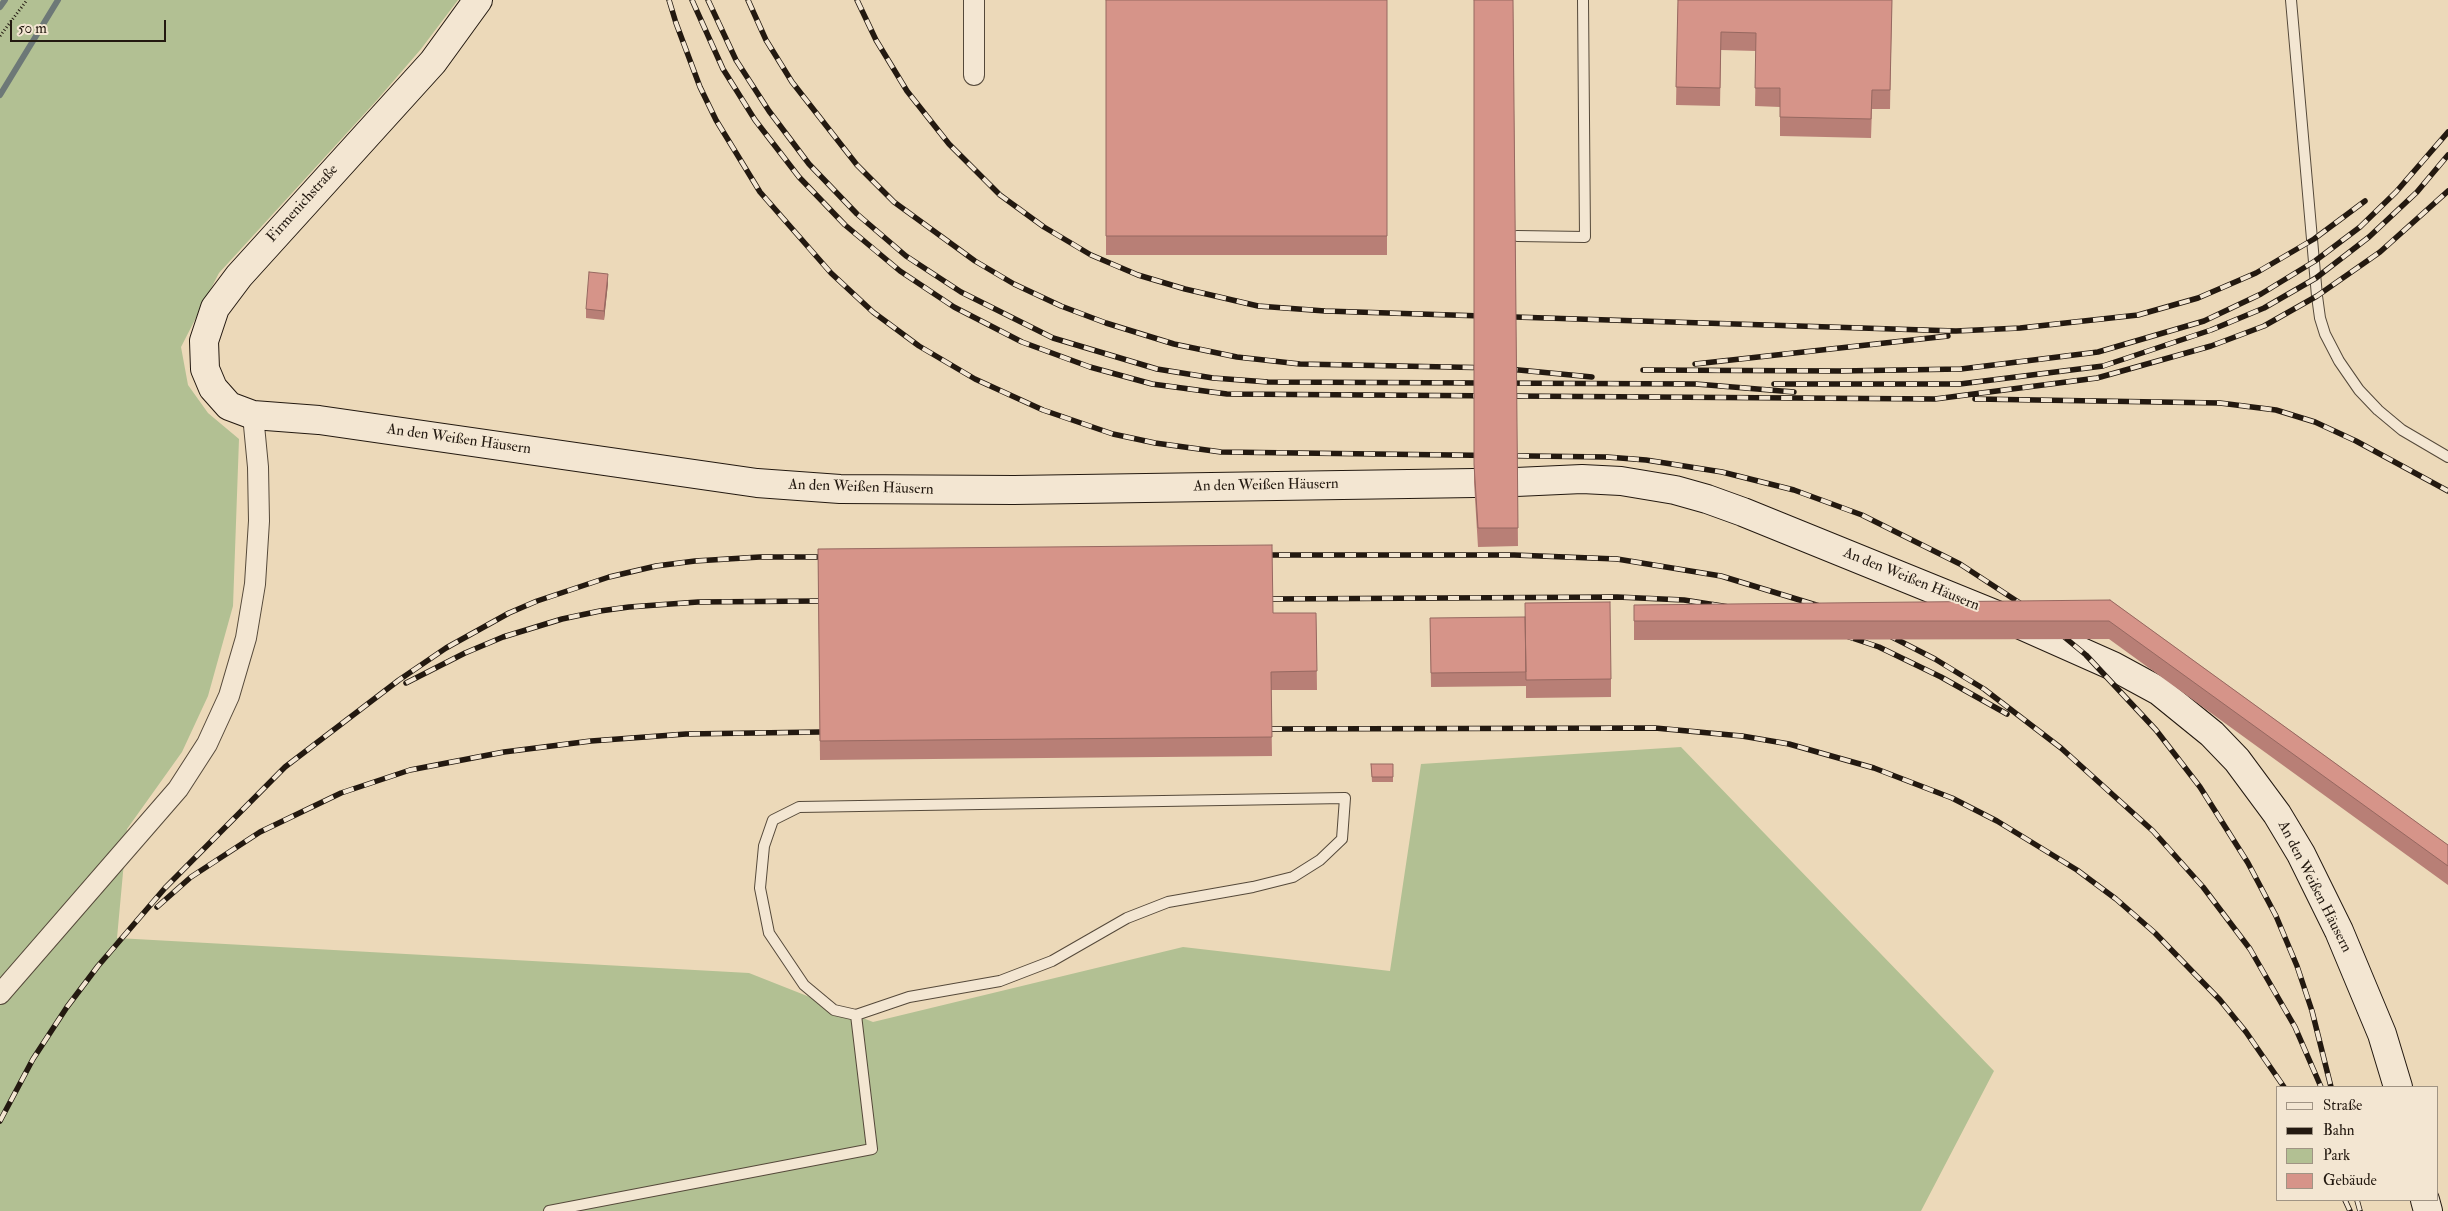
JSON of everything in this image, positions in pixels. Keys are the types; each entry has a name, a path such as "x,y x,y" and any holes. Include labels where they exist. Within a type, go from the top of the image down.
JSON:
{"street":[{"name":"Firmenichstraße","path":"253,415 229,406 213,388 205,369 204,341 215,308 239,276 433,62 478,0"},
{"path":"974,0 974,75"},
{"name":"An den Weißen Häusern","path":"253,415 319,420 757,483 840,489 1014,490 1474,482"},
{"path":"0,994 178,789 207,744 229,696 246,638 255,584 259,512 258,467 253,415"},
{"name":"An den Weißen Häusern","path":"1516,482 1582,479 1621,481 1675,490 1707,500 1743,512 2014,622 2113,666 2159,691 2212,734 2259,787 2282,822 2301,854 2339,931 2382,1034 2398,1086"}],"lane":[{"path":"1517,236 1585,237 1584,0"},
{"path":"2291,0 2317,296 2325,334 2338,361 2359,390 2378,410 2402,430 2448,457"},
{"path":"1344,798 1342,839 1320,860 1293,876 1253,887 1168,902 1127,918 1052,961 1000,981 909,997 856,1015 834,1010 804,984 769,934 760,888 764,846 772,820 799,807 1344,798"},
{"path":"550,1211 872,1149 856,1015"}],"path":[{"path":"0,36 27,0"}],"green space":[{"path":"0,0 458,0 421,49 377,100 219,273 181,347 188,385 208,413 239,439 233,606 208,696 182,752 127,829 117,938 749,973 873,1022 1183,947 1390,971 1421,764 1681,747 1994,1071 1921,1211 0,1211"}],"building":[{"path":"1106,0 1387,0 1387,236 1106,236"},
{"path":"1474,0 1513,0 1518,528 1478,528 1474,464"},
{"path":"1678,0 1892,0 1890,90 1872,90 1871,119 1780,117 1780,88 1755,88 1756,33 1721,32 1720,88 1676,87"},
{"path":"589,272 608,274 604,311 586,309"},
{"path":"1272,545 1273,613 1316,613 1317,671 1271,672 1272,737 820,741 818,549"},
{"path":"2110,600 2448,845 2448,866 2109,621 1634,621 1634,605"},
{"path":"1610,602 1611,679 1526,680 1525,603"},
{"path":"1525,617 1526,672 1431,673 1430,618"},
{"path":"1371,764 1393,764 1393,777 1372,777"}],"waterway":[{"path":"0,7 5,0"},
{"path":"0,95 58,0"}],"railway":[{"path":"669,0 700,87 716,120 760,192 831,273 873,312 919,346 975,379 1043,410 1113,434 1155,443 1221,452 1607,457 1646,460 1722,472 1794,490 1862,515 1960,564 2029,609"},
{"path":"692,0 723,69 755,120 799,177 845,225 900,271 954,307 1022,342 1090,367 1152,384 1227,394 1935,399 2097,378 2211,346 2264,326 2317,296 2380,252 2448,191"},
{"path":"708,0 736,60 769,111 809,164 857,214 906,256 961,292 1053,338 1157,369 1213,378 1268,382 1696,384 1794,392"},
{"path":"748,0 766,40 792,82 857,165 894,202 975,261 1014,284 1061,306 1106,323 1174,344 1237,357 1300,364 1498,368 1592,377"},
{"path":"857,0 876,40 907,91 949,144 1000,195 1044,227 1091,255 1138,275 1185,289 1258,306 1325,311 1956,331 2020,328 2138,315 2198,298 2256,273 2314,239 2365,201"},
{"path":"1643,370 1840,371 1961,369 2098,352 2204,321 2261,294 2315,261 2360,227 2396,192 2448,132"},
{"path":"1774,384 1960,384 2103,366 2211,330 2264,308 2316,278 2369,237 2417,192 2448,155"},
{"path":"1695,364 1948,336"},
{"path":"1975,399 2220,403 2276,410 2315,422 2356,441 2448,491"},
{"path":"1257,555 1514,555 1617,559 1721,576 1826,608"},
{"path":"0,1121 33,1059 67,1007 98,966 165,888 285,767 399,680 446,648 509,613 537,601 609,577 656,566 695,561 760,557 832,557"},
{"path":"1272,599 1617,597 1684,600 1729,607"},
{"path":"406,683 465,653 503,637 562,619 600,611 698,602 818,601"},
{"path":"2057,631 2086,655 2156,730 2200,787 2248,863 2276,916 2297,966 2312,1011 2331,1086"},
{"path":"1886,634 1935,659 1984,689 2061,748 2153,831 2203,887 2250,949 2295,1027 2321,1086"},
{"path":"1843,635 1879,647 1941,677 2007,714"},
{"path":"1271,729 1655,728 1742,736 1789,744 1874,768 1952,798 1997,821 2077,870 2116,899 2155,933 2220,1000 2246,1032 2283,1086"},
{"path":"157,907 191,877 260,832 341,793 410,770 504,752 591,741 686,734 820,732"},
{"path":"2345,1201 2350,1211"},
{"path":"2357,1201 2360,1211"}]}
